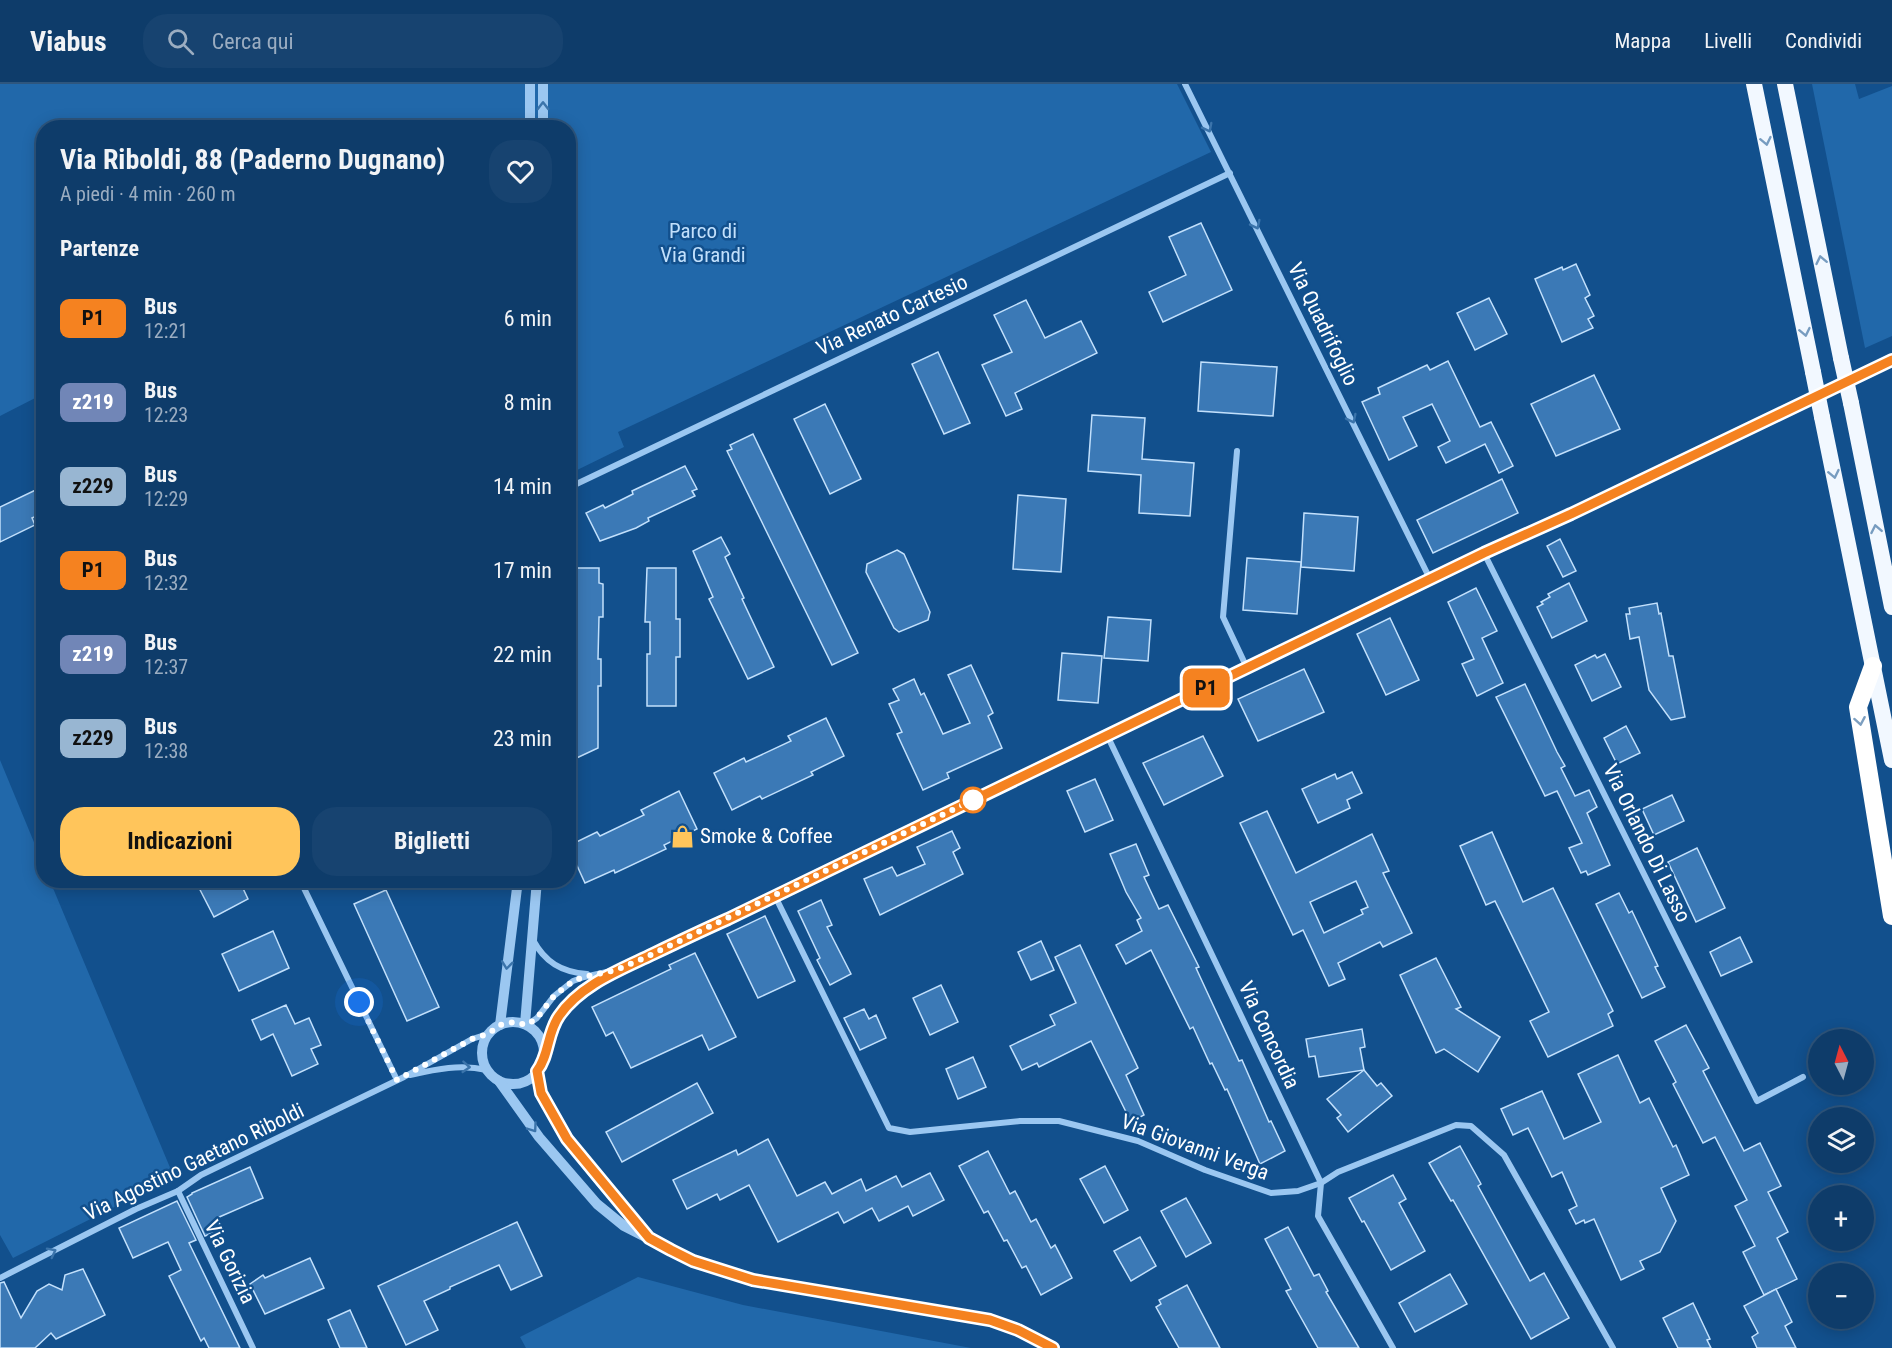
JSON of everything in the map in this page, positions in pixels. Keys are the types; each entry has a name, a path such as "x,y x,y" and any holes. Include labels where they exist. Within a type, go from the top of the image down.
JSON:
{"highway":[{"path":"1754,84 1892,760"},
{"path":"1785,84 1892,607"},
{"path":"1873,666 1858,707 1892,916"}],"street":[{"path":"530,84 530,120"},
{"path":"543,84 543,120"},
{"name":"Via Quadrifoglio","path":"1185,84 1430,579"},
{"name":"Via Renato Cartesio","path":"576,484 1230,173"},
{"path":"499,1081 509,1084 521,1083 531,1078 542,1064 553,1026 565,1008 616,970 775,896 1484,553 1571,514 1892,360"},
{"path":"1237,451 1223,617 1247,668"},
{"name":"Via Orlando Di Lasso","path":"1484,553 1757,1101 1803,1077"},
{"name":"Via Concordia","path":"1107,735 1321,1183"},
{"path":"304,888 397,1080"},
{"path":"500,1025 517,888"},
{"path":"526,1025 536,888"},
{"name":"Via Giovanni Verga","path":"775,896 889,1128 910,1132 1020,1122 1059,1121 1138,1142 1205,1170 1271,1193 1298,1191 1321,1183 1338,1172 1455,1125 1471,1126 1504,1155 1613,1348"},
{"path":"532,938 543,956 552,964 578,973 596,974"},
{"path":"526,1025 537,1018 562,988 578,979 616,970"},
{"path":"544,1054 539,1036 526,1025 514,1022 500,1025 488,1034 482,1047 487,1070 499,1081 539,1137 581,1189 610,1216 693,1261 753,1280 990,1320 1018,1330 1053,1348"},
{"name":"Via Agostino Gaetano Riboldi","path":"0,1278 136,1209 178,1191 201,1175 404,1077 464,1043 488,1034"},
{"name":"Via Agostino Gaetano Riboldi","path":"404,1077 455,1066 487,1070"},
{"path":"537,1071 541,1093 562,1131 588,1166 649,1238"},
{"path":"1321,1183 1318,1216 1393,1348"},
{"name":"Via Gorizia","path":"178,1191 253,1348"}],"green space":[{"name":"Parco di Via Grandi","path":"0,84 1177,84 1211,152 618,432 624,447 576,471 576,120 36,120 36,398 0,416"},
{"path":"1812,84 1855,84 1859,99 1892,86 1892,336 1865,348"},
{"path":"0,760 36,847 36,888 53,888 174,1177 13,1258 0,1235"},
{"path":"638,1277 743,1305 971,1348 526,1348 520,1337"}],"building":[{"path":"1201,223 1232,290 1163,322 1149,292 1186,275 1169,237"},
{"path":"1576,264 1590,295 1585,298 1594,316 1588,319 1593,328 1562,342 1535,279 1562,267 1563,270"},
{"path":"1489,298 1507,334 1475,350 1457,313"},
{"path":"1026,300 1045,338 1081,321 1097,353 1015,393 1022,409 1006,416 982,365 1012,352 994,315"},
{"path":"938,352 970,423 944,434 912,364"},
{"path":"1448,361 1480,427 1491,422 1513,466 1499,473 1485,444 1446,463 1438,447 1450,441 1432,404 1403,417 1417,446 1389,460 1362,402 1380,394 1378,388 1427,365 1430,370"},
{"path":"1201,362 1277,367 1273,416 1198,411"},
{"path":"1594,375 1620,429 1556,456 1531,404"},
{"path":"825,404 861,479 830,494 794,419"},
{"path":"1092,415 1145,418 1142,459 1194,463 1190,516 1139,513 1141,475 1088,471"},
{"path":"753,434 858,653 832,665 727,451 732,449 730,445"},
{"path":"685,466 697,489 692,491 695,496 648,518 649,521 636,528 600,541 586,513 603,505 605,508 633,494 632,491"},
{"path":"1502,479 1518,513 1433,553 1417,520"},
{"path":"36,490 36,516 32,518 35,525 0,542 0,507"},
{"path":"1018,495 1066,499 1061,572 1013,569"},
{"path":"1304,513 1358,517 1354,571 1301,567"},
{"path":"721,537 730,554 725,557 744,598 742,599 774,667 748,679 709,599 713,597 693,551"},
{"path":"1560,539 1576,571 1563,577 1547,546"},
{"path":"897,550 904,554 930,612 928,620 899,632 894,628 866,572 867,564"},
{"path":"1247,558 1301,562 1297,614 1243,610"},
{"path":"576,568 599,568 599,583 603,584 603,617 599,617 598,659 601,659 601,686 598,686 598,748 576,758"},
{"path":"647,568 676,568 676,619 680,619 680,657 676,657 676,706 647,706 647,654 650,654 650,622 645,622"},
{"path":"1569,583 1587,621 1552,638 1537,607 1550,597 1548,594"},
{"path":"1476,588 1497,631 1482,638 1503,683 1477,696 1462,664 1474,659 1448,602"},
{"path":"1657,603 1669,656 1673,656 1685,717 1671,720 1649,690 1639,637 1630,639 1626,614 1630,614 1629,608"},
{"path":"1108,617 1151,620 1148,661 1104,658"},
{"path":"1390,618 1419,680 1386,695 1357,634"},
{"path":"1062,653 1102,656 1098,703 1058,700"},
{"path":"1605,654 1621,687 1592,701 1575,665 1595,655 1597,658"},
{"path":"971,665 993,713 988,716 1002,748 947,773 949,778 923,790 897,734 902,732 889,704 899,700 893,689 914,679 921,695 924,693 943,734 970,723 948,675"},
{"path":"1304,669 1324,712 1258,741 1238,699"},
{"path":"1525,684 1565,766 1561,768 1575,796 1589,790 1597,807 1587,813 1610,865 1588,875 1586,871 1581,873 1569,848 1582,843 1557,791 1545,796 1496,697"},
{"path":"826,718 844,756 811,772 813,775 762,799 760,796 732,810 714,773 744,758 746,762 791,741 788,736"},
{"path":"1626,726 1640,753 1617,764 1604,738"},
{"path":"1203,736 1223,776 1164,805 1143,763"},
{"path":"1352,772 1362,793 1347,800 1350,808 1318,823 1302,789 1335,774 1337,779"},
{"path":"1095,779 1113,820 1085,832 1067,791"},
{"path":"679,791 697,829 664,845 666,849 615,873 614,870 585,883 576,863 576,842 597,832 600,836 644,815 641,810"},
{"path":"1672,795 1684,821 1654,835 1642,809"},
{"path":"1267,811 1296,873 1372,834 1389,871 1383,873 1412,933 1383,947 1380,942 1338,963 1345,979 1329,986 1303,930 1293,935 1240,823","holes":["1356,881 1368,907 1361,910 1363,914 1324,933 1310,902"]},
{"path":"952,831 960,848 953,852 963,874 880,915 864,879 892,867 897,876 925,864 917,847"},
{"path":"1492,832 1523,902 1553,888 1613,1011 1608,1014 1613,1026 1548,1057 1530,1021 1549,1012 1495,901 1486,905 1460,846"},
{"path":"1136,844 1149,875 1144,877 1159,909 1168,905 1199,967 1196,968 1239,1061 1242,1060 1269,1122 1271,1121 1285,1151 1260,1164 1227,1089 1225,1090 1212,1063 1210,1064 1193,1027 1190,1029 1151,950 1126,964 1116,945 1142,931 1137,920 1141,918 1126,892 1110,854"},
{"path":"1697,848 1725,908 1696,922 1668,862"},
{"path":"199,888 243,888 248,899 214,917"},
{"path":"386,890 439,1007 407,1021 354,904"},
{"path":"1619,893 1629,913 1632,911 1658,966 1655,967 1665,987 1642,998 1596,904"},
{"path":"821,900 832,925 827,927 851,974 830,985 817,960 820,958 798,911"},
{"path":"765,916 795,981 758,998 727,934"},
{"path":"273,931 289,968 239,991 222,954"},
{"path":"1740,937 1752,962 1721,976 1710,952"},
{"path":"1041,941 1054,970 1031,980 1018,952"},
{"path":"1080,945 1138,1068 1126,1075 1144,1115 1131,1122 1091,1041 1039,1067 1037,1063 1022,1070 1010,1046 1055,1025 1050,1015 1076,1003 1055,957"},
{"path":"695,953 736,1037 709,1050 702,1035 631,1068 613,1032 606,1036 592,1007 671,969 669,965"},
{"path":"1436,958 1461,1007 1456,1009 1500,1037 1478,1072 1444,1049 1436,1053 1400,975"},
{"path":"941,985 958,1022 930,1035 913,998"},
{"path":"286,1005 295,1024 309,1018 321,1045 311,1049 318,1064 292,1076 273,1034 261,1040 252,1020"},
{"path":"864,1009 869,1019 876,1015 886,1038 860,1050 844,1018"},
{"path":"1686,1025 1709,1068 1703,1071 1744,1151 1760,1143 1781,1186 1768,1192 1788,1232 1777,1238 1797,1279 1764,1295 1743,1252 1755,1246 1735,1206 1747,1200 1715,1137 1703,1143 1673,1084 1676,1082 1655,1041"},
{"path":"1362,1029 1365,1047 1360,1048 1364,1070 1319,1077 1315,1056 1309,1057 1306,1039"},
{"path":"1618,1055 1640,1103 1649,1098 1673,1147 1676,1145 1689,1175 1661,1188 1676,1221 1660,1252 1640,1261 1644,1269 1621,1280 1594,1219 1576,1224 1569,1210 1577,1206 1562,1172 1552,1177 1528,1128 1513,1135 1501,1109 1542,1091 1564,1139 1601,1122 1578,1074"},
{"path":"973,1057 986,1087 958,1099 946,1069"},
{"path":"1364,1070 1377,1086 1381,1083 1392,1096 1348,1132 1337,1118 1341,1115 1327,1099"},
{"path":"697,1083 713,1113 622,1162 606,1132"},
{"path":"768,1139 797,1196 825,1182 832,1194 861,1179 866,1191 896,1176 902,1187 930,1173 944,1200 913,1216 908,1206 879,1221 872,1208 844,1223 838,1212 778,1242 749,1185 720,1200 717,1194 687,1209 673,1180 736,1150 738,1155"},
{"path":"1460,1146 1481,1184 1478,1186 1530,1281 1544,1273 1569,1318 1531,1339 1453,1200 1451,1201 1429,1163"},
{"path":"988,1151 1010,1194 1015,1191 1031,1222 1036,1219 1051,1248 1055,1245 1072,1278 1041,1295 1026,1266 1022,1268 988,1211 984,1213 959,1166"},
{"path":"1105,1166 1128,1210 1104,1223 1080,1179"},
{"path":"250,1167 263,1198 217,1218 222,1229 205,1236 187,1197"},
{"path":"1393,1175 1406,1199 1399,1203 1425,1251 1391,1270 1349,1198"},
{"path":"1186,1198 1211,1243 1186,1257 1161,1211"},
{"path":"177,1201 196,1240 189,1243 240,1348 209,1348 204,1338 201,1341 169,1276 181,1270 168,1242 133,1258 119,1228"},
{"path":"517,1222 542,1276 511,1290 499,1265 450,1287 424,1301 438,1330 406,1345 378,1286"},
{"path":"1288,1227 1314,1276 1319,1274 1328,1291 1326,1292 1359,1348 1318,1348 1286,1291 1291,1289 1265,1239"},
{"path":"1140,1237 1156,1266 1131,1281 1114,1251"},
{"path":"310,1258 324,1288 265,1314 250,1284 263,1275 265,1278"},
{"path":"83,1269 105,1315 56,1339 51,1333 35,1348 0,1348 0,1283 4,1282 21,1318 37,1291 49,1284 62,1290 65,1275"},
{"path":"1450,1274 1467,1304 1415,1332 1399,1303"},
{"path":"1187,1285 1220,1348 1179,1348 1156,1307 1161,1304 1159,1300"},
{"path":"1776,1289 1792,1322 1785,1326 1796,1348 1757,1348 1752,1337 1758,1333 1744,1306"},
{"path":"1693,1303 1710,1339 1707,1340 1711,1348 1678,1348 1663,1318"},
{"path":"350,1310 367,1348 340,1348 328,1320"}],"bus line":[{"name":"P1","path":"1053,1348 1018,1330 990,1320 753,1280 693,1261 649,1238 567,1139 541,1093 537,1071 542,1064 549,1037 558,1016 575,999 616,970 728,919 1484,553 1571,514 1892,360"}],"place":[{"name":"Smoke & Coffee","path":"682,836"}],"route":[{"path":"359,1002 397,1080 472,1039 488,1034 500,1025 509,1022 527,1025 537,1018 562,988 573,981 616,970 642,959 973,800"}]}
